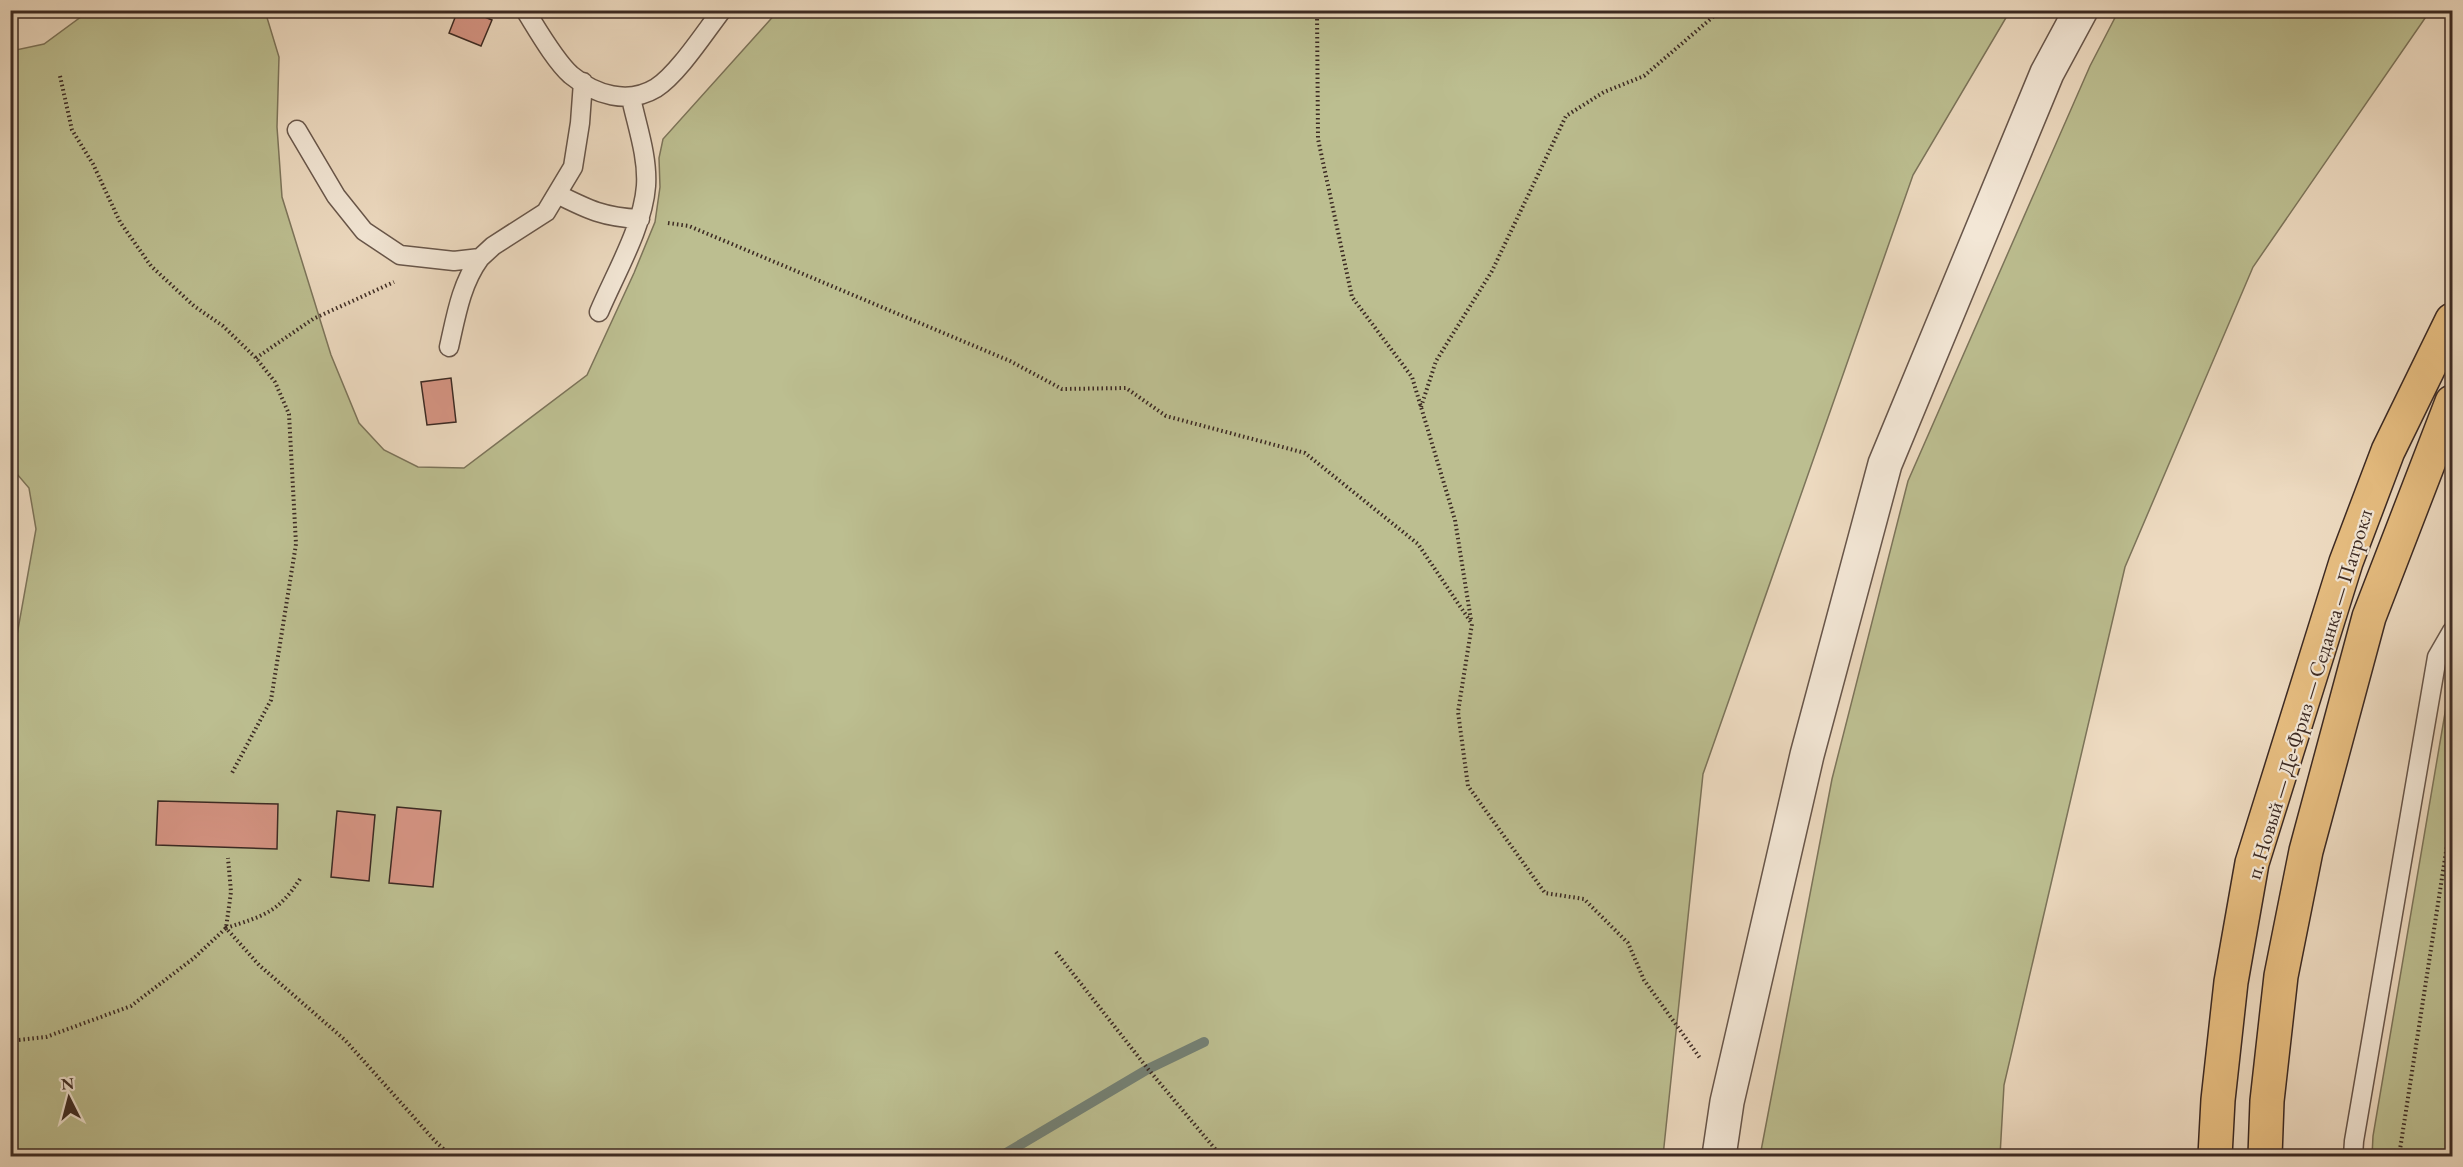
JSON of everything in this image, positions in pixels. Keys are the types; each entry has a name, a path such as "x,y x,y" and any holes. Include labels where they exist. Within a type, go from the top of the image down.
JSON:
{"highway":[{"name":"п. Новый — Де-Фриз — Седанка — Патрокл","path":"2215,1156 2218,1100 2231,982 2252,863 2346,562 2388,451 2452,320"},
{"name":"п. Новый — Де-Фриз — Седанка — Патрокл","path":"2265,1156 2267,1101 2281,976 2306,851 2369,617 2452,402"}],"street":[{"path":"1719,1156 1729,1093 1807,755 1885,464 2047,73 2081,10"}],"lane":[{"path":"525,10 538,32 571,74 600,93 631,98 657,88 678,67 722,10"},
{"path":"449,347 470,272 480,258 546,212 573,167 584,82"},
{"path":"598,312 640,219 646,184 641,142 631,98"},
{"path":"297,130 336,196 364,231 400,255 454,261 480,258"},
{"path":"557,194 591,211 612,218 640,219"},
{"path":"2353,1156 2437,657 2452,631"}],"path":[{"path":"1317,10 1318,139 1352,297 1412,377 1455,520 1472,624 1458,712 1468,786 1545,893 1584,899 1628,943 1644,980 1685,1039 1729,1093"},
{"path":"1421,407 1436,361 1491,271 1566,116 1604,92 1644,76 1720,10"},
{"path":"60,76 72,130 93,164 120,222 151,266 194,306 223,326 256,358 274,382 289,414 296,544 271,700 232,773"},
{"path":"640,219 688,226 1010,361 1062,388 1126,388 1166,416 1305,453 1418,544 1472,624"},
{"path":"256,358 313,319 376,288 399,280"},
{"path":"2399,1156 2452,813"},
{"path":"228,858 231,892 226,928 259,965 345,1041 451,1156"},
{"path":"10,1041 46,1037 131,1006 194,958 226,928 268,914 289,896 300,879"},
{"path":"1056,952 1148,1069 1221,1156"}],"green space":[{"path":"2119,10 2430,11 2253,267 2125,567 2004,1085 2000,1156 1760,1156 1832,779 1908,481 2090,66"},
{"path":"89,11 265,11 279,57 277,127 282,197 331,355 359,423 384,450 418,467 464,468 587,375 655,222 660,187 659,158 663,139 778,11 2010,11 1913,175 1703,774 1663,1156 11,1156 10,674 36,529 29,488 11,467 11,51 44,44"},
{"path":"2452,672 2452,1156 2372,1156 2373,1136"}],"building":[{"path":"458,10 468,10 492,20 481,46 449,33"},
{"path":"451,378 456,422 427,425 421,382"},
{"path":"158,801 278,804 277,849 156,845"},
{"path":"397,807 441,811 433,887 389,883"},
{"path":"337,811 375,815 369,881 331,877"}],"waterway":[{"path":"1001,1156 1148,1069 1204,1042"}]}
